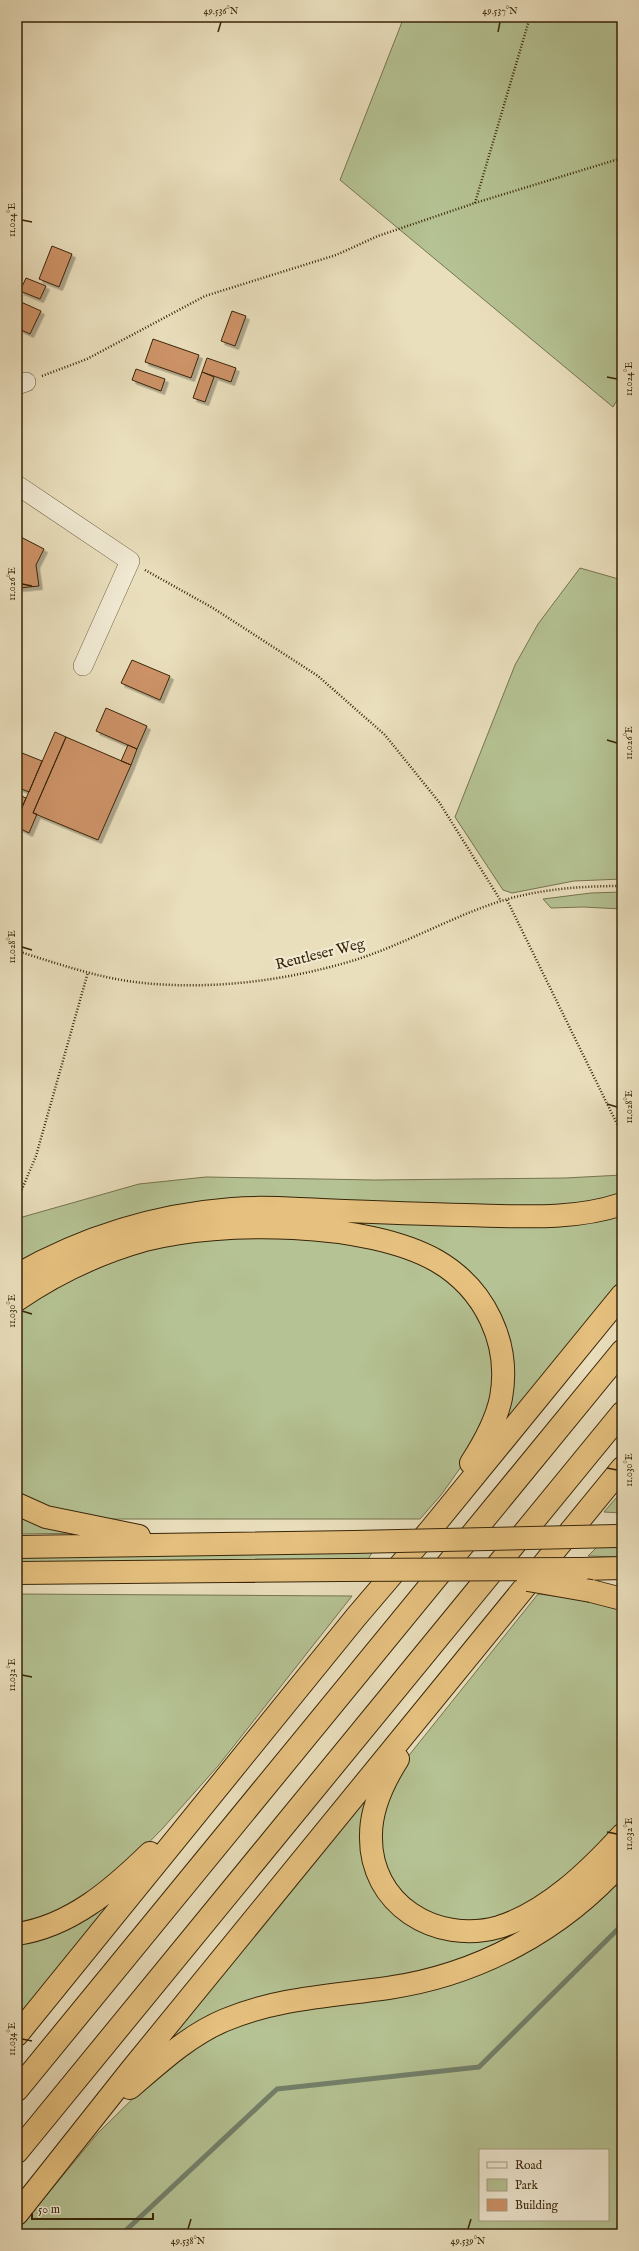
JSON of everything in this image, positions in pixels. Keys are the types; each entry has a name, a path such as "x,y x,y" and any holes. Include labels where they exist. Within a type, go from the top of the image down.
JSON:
{"highway":[{"path":"17,1275 73,1246 122,1228 176,1216 212,1211 265,1208 413,1214 545,1216 595,1211 622,1204"},
{"path":"17,1300 44,1282 109,1252 146,1240 210,1230 271,1227 338,1232 389,1243 435,1260 464,1283 486,1310 498,1334 503,1371 500,1400 490,1429 431,1529"},
{"path":"17,2035 236,1767 356,1617 431,1529 622,1295"},
{"path":"17,2090 622,1351"},
{"path":"17,2152 622,1413"},
{"path":"17,2214 622,1468"},
{"path":"17,1504 33,1512 59,1520 175,1544"},
{"path":"17,1547 619,1536"},
{"path":"17,1573 622,1568"},
{"path":"449,1570 592,1591 622,1599"},
{"path":"17,1577 48,1573"},
{"path":"440,1693 387,1779 372,1818 371,1849 377,1873 391,1896 409,1913 432,1926 456,1932 480,1930 509,1923 531,1912 562,1891 598,1860 622,1835"},
{"path":"17,1934 44,1927 65,1919 109,1891 159,1844 236,1767"},
{"path":"87,2126 174,2051 201,2032 218,2023 250,2011 280,2003 315,1996 389,1988 430,1980 491,1959 536,1935 567,1913 622,1862"}],"street":[{"path":"17,485 130,562 83,666"}],"path":[{"path":"475,203 530,17"},
{"path":"21,383 87,359 205,296 336,254 378,236 475,203 622,158"},
{"path":"130,562 213,608 318,676 385,735 439,802 501,901"},
{"name":"Reutleser Weg","path":"17,951 88,972 135,982 186,985 245,982 305,972 356,959 501,901 555,889 593,886 622,886"},
{"path":"507,900 622,1134"},
{"path":"17,1201 36,1156 88,972"}],"green space":[{"path":"404,17 622,17 622,392 613,407 340,180"},
{"path":"580,568 622,580 622,879 574,881 512,893 503,890 455,817 515,665 538,624"},
{"path":"622,892 622,909 583,907 551,908 543,899 591,893"},
{"path":"622,1175 622,1196 541,1209 322,1201 17,1266 17,1220 19,1218 139,1184 206,1177 375,1180 565,1178"},
{"path":"622,1211 622,1285 509,1424 504,1414 509,1363 508,1345 498,1313 490,1299 465,1272 444,1257 419,1245 324,1222 244,1217 191,1222 129,1237 80,1254 43,1272 17,1288 17,1281 98,1242 158,1226 231,1215 525,1223 568,1221"},
{"path":"323,1236 412,1256 459,1286 494,1342 494,1398 471,1453 441,1495 420,1519 98,1519 39,1507 17,1493 17,1307 78,1270 187,1239"},
{"path":"622,1491 622,1513 604,1512"},
{"path":"17,1509 96,1533 17,1534"},
{"path":"598,1546 622,1546 622,1557 588,1556"},
{"path":"373,1551 367,1561 17,1562 17,1554"},
{"path":"17,1594 352,1596 218,1766 163,1828 114,1878 49,1917 17,1925"},
{"path":"538,1594 622,1604 622,1824 575,1871 511,1916 457,1926 401,1898 382,1861 380,1823 392,1782 410,1754"},
{"path":"395,1754 376,1787 377,1886 479,1938 622,1843 622,1854 495,1949 164,2045"},
{"path":"622,1875 622,2234 17,2234 17,2231 98,2133 173,2059 243,2019 415,1989"},
{"path":"123,1891 17,2022 17,1940"}],"building":[{"path":"52,246 72,254 59,287 39,279"},
{"path":"26,278 46,286 40,299 20,291"},
{"path":"21,302 41,311 30,334 17,328 17,310"},
{"path":"232,311 246,316 235,346 221,341"},
{"path":"153,339 199,355 191,378 145,362"},
{"path":"207,358 236,368 231,382 202,372"},
{"path":"136,369 165,379 161,391 132,380"},
{"path":"202,372 214,377 205,402 193,398"},
{"path":"17,535 44,549 36,565 39,586 19,588"},
{"path":"132,660 170,676 160,700 121,683"},
{"path":"106,708 147,726 137,749 96,731"},
{"path":"55,732 66,737 33,813 37,814 29,833 17,827 17,819"},
{"path":"66,737 131,765 98,840 33,813"},
{"path":"128,745 137,749 131,765 121,761"},
{"path":"17,751 42,761 29,792 17,787"},
{"path":"17,794 26,798 17,819"}],"waterway":[{"path":"122,2234 277,2089 479,2067 622,1925"}]}
